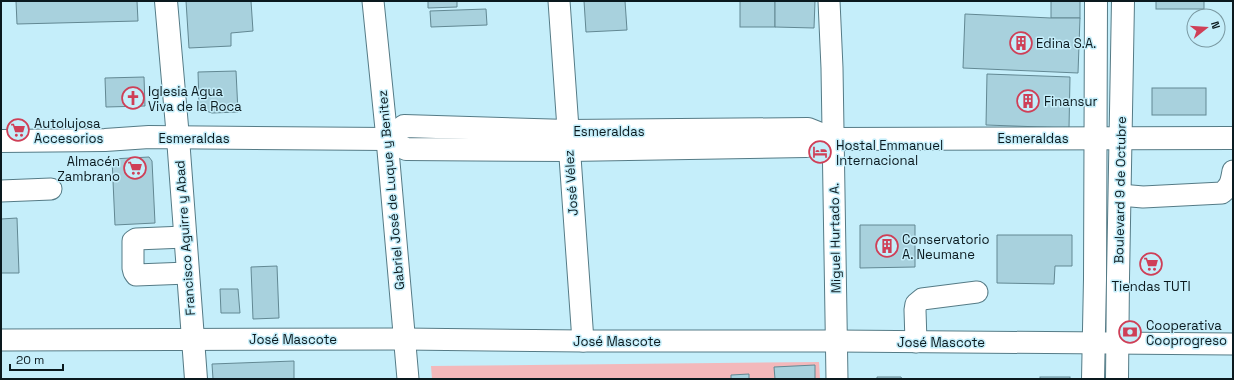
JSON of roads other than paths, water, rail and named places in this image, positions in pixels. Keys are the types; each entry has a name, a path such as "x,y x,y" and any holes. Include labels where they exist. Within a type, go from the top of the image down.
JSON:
{"main road":[{"name":"Francisco Aguirre y Abad","path":"166,1 196,379"},
{"name":"Boulevard 9 de Octubre","path":"1093,379 1096,1"},
{"name":"Boulevard 9 de Octubre","path":"1117,379 1123,1"},
{"name":"Esmeraldas","path":"1,141 178,138 387,139 406,149 568,140 806,146 833,139 1233,138"}],"street":[{"name":"Gabriel José de Luque y Benitez","path":"373,1 387,139 408,379"},
{"name":"José Vélez","path":"559,1 583,341"},
{"name":"Miguel Hurtado A.","path":"829,1 832,68 837,379"},
{"path":"1120,195 1143,197 1222,193 1229,187 1233,171"},
{"path":"1,191 51,189"},
{"path":"185,237 136,239 133,241 133,268 136,275 188,273"},
{"path":"916,342 915,310 916,304 922,299 977,292"},
{"name":"José Mascote","path":"1,340 404,339 1233,344"}],"place":[{"name":"Edina S.A.","path":"1021,43"},
{"name":"Iglesia Agua Viva de la Roca","path":"133,98"},
{"name":"Finansur","path":"1028,101"},
{"name":"Autolujosa Accesorios","path":"18,130"},
{"name":"Hostal Emmanuel Internacional","path":"820,152"},
{"name":"Almacén Zambrano","path":"135,168"},
{"name":"Conservatorio A. Neumane","path":"887,246"},
{"name":"Tiendas TUTI","path":"1151,264"},
{"name":"Cooperativa Cooprogreso","path":"1130,332"}]}
